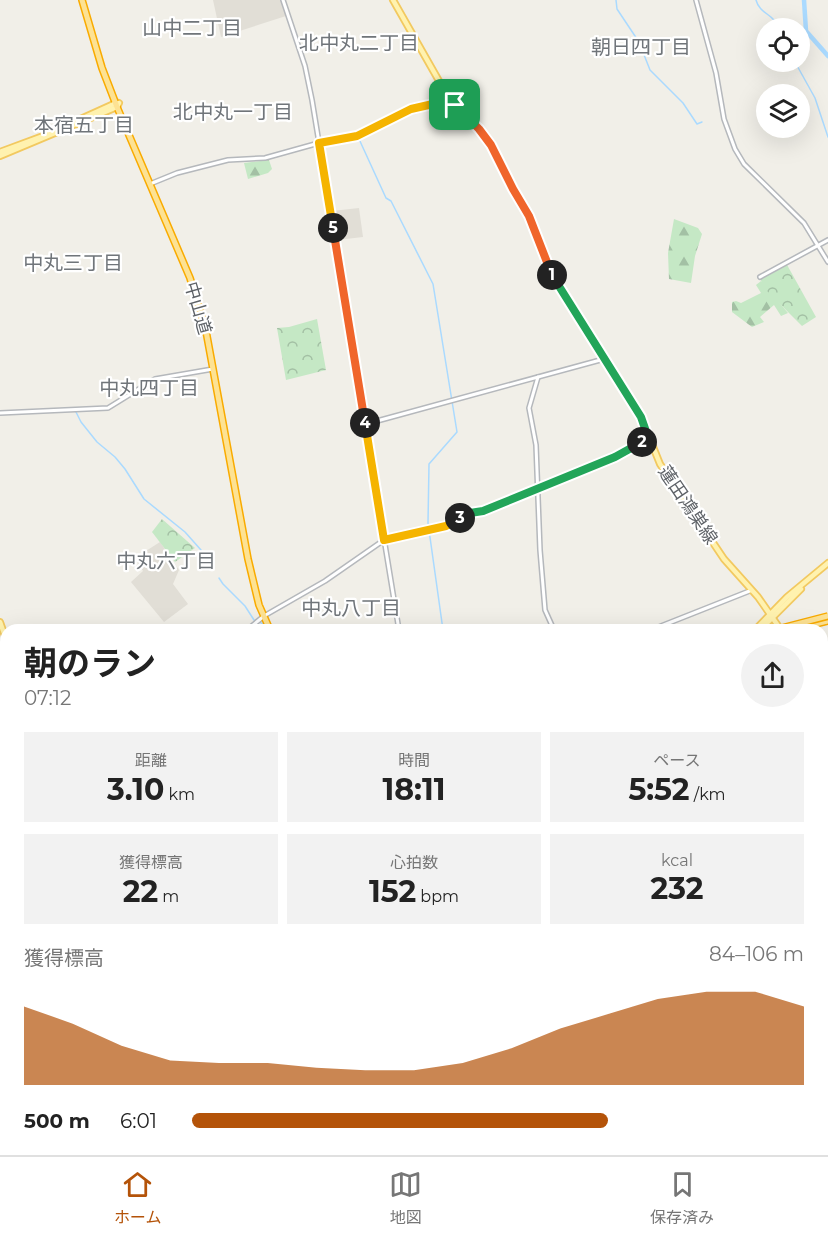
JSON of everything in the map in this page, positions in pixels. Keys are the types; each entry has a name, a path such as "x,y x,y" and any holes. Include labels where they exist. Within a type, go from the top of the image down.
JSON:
{"highway":[{"name":"中山道","path":"83,0 117,104 197,286 207,323 253,568 265,615"},
{"name":"中山道","path":"152,183 194,288 206,331 248,559 269,624"},
{"path":"797,624 828,616"}],"main road":[{"name":"蓮田鴻巣線","path":"393,0 447,95 491,145 529,216 556,283 641,417 660,464 724,559 752,590 777,624"},
{"path":"0,154 117,104"},
{"path":"761,624 828,563"},
{"path":"764,624 771,615"}],"street":[{"path":"283,0 305,66 398,624"},
{"path":"696,0 716,73 724,119 735,149 744,164 804,223 828,262"},
{"path":"152,183 177,173 228,160 265,158 319,143 357,136 411,109 433,104 447,95"},
{"path":"759,277 828,240"},
{"path":"365,424 604,359"},
{"path":"0,413 108,408 154,379 213,369"},
{"path":"538,377 529,408 536,445 545,610 551,624"},
{"path":"254,624 265,615 325,581 384,540 446,526 470,513 483,511 628,451 648,437"},
{"path":"666,624 752,590"}],"shaded area":[{"path":"213,0 281,0 286,16 221,37"},
{"path":"359,208 363,237 337,240 332,211"},
{"path":"160,542 179,570 173,584 188,604 164,622 131,582 143,571 135,558"}],"green space":[{"path":"269,160 272,169 268,173 248,179 244,163"},
{"path":"674,219 698,228 702,234 695,256 691,283 669,279 668,253"},
{"path":"786,263 816,317 802,326 763,287 760,277"},
{"path":"761,281 788,313 781,316 774,305 760,317 764,322 752,327 732,312 732,302 741,303 761,293 756,285"},
{"path":"317,319 326,370 286,380 277,328"},
{"path":"162,519 195,548 175,562 152,532"}],"waterway":[{"path":"616,0 617,9 639,42 650,70 683,103 697,124 702,122"},
{"path":"756,0 761,9 772,18"},
{"path":"804,0 806,31 828,56"},
{"path":"801,72 815,98 828,137"},
{"path":"359,139 386,198 391,201 433,284 457,432 429,464 428,523 442,624"},
{"path":"76,412 97,442 125,469 144,499 185,532 201,550"},
{"path":"219,578 245,606 254,620 264,624"}],"district":[{"name":"山中二丁目","path":"192,28"},
{"name":"北中丸二丁目","path":"359,43"},
{"name":"朝日四丁目","path":"641,47"},
{"name":"北中丸一丁目","path":"233,112"},
{"name":"本宿五丁目","path":"84,125"},
{"name":"中丸三丁目","path":"73,263"},
{"name":"中丸四丁目","path":"149,388"},
{"name":"中丸六丁目","path":"166,561"},
{"name":"中丸八丁目","path":"351,608"}],"route":[{"path":"447,95 455,105 491,145 529,216 551,274 641,417 648,437 639,445 615,457 483,511 470,513 446,526 384,540 319,143 357,136 411,109 433,104 447,95"}]}
